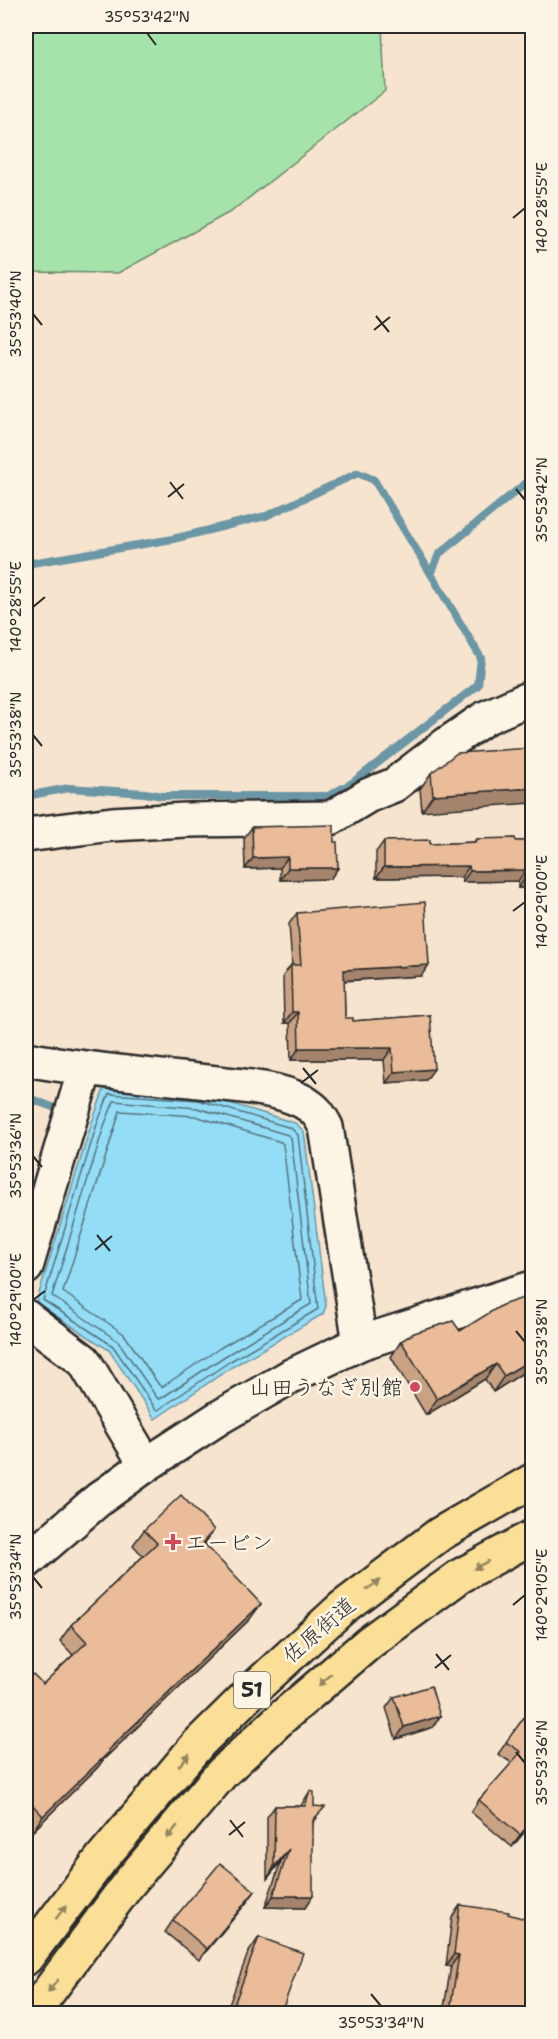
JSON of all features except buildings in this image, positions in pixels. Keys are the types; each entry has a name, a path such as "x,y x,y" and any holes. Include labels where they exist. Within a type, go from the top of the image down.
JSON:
{"highway":[{"name":"佐原街道","path":"26,1958 102,1858 199,1743 259,1684 342,1608 440,1534 532,1481"},
{"name":"佐原街道","path":"32,2013 128,1884 222,1773 281,1718 370,1642 460,1576 532,1536"}],"street":[{"path":"26,835 112,824 186,820 331,819 369,795 394,785 485,718 532,697"},
{"path":"26,1059 85,1069 245,1087 278,1093 301,1101 318,1111 326,1127 360,1343"},
{"path":"26,1267 85,1069"},
{"path":"26,1562 99,1499 146,1465 220,1417 291,1376 360,1343 532,1288"},
{"path":"26,1317 84,1361 146,1465"}],"green space":[{"path":"26,26 382,26 385,91 232,211 118,273 26,272"}],"water":[{"path":"105,1086 200,1094 295,1123 304,1131 326,1306 323,1314 232,1367 155,1419 109,1350 36,1303"}],"waterway":[{"path":"26,564 173,539 266,516 358,473 374,480 431,574"},
{"path":"26,796 69,788 162,796 328,796 352,783 478,685 481,658 431,574 439,554 532,478"},
{"path":"26,1097 66,1112"}],"place":[{"name":"山田うなぎ別館","path":"415,1387"},
{"name":"エービン","path":"173,1542"}]}
